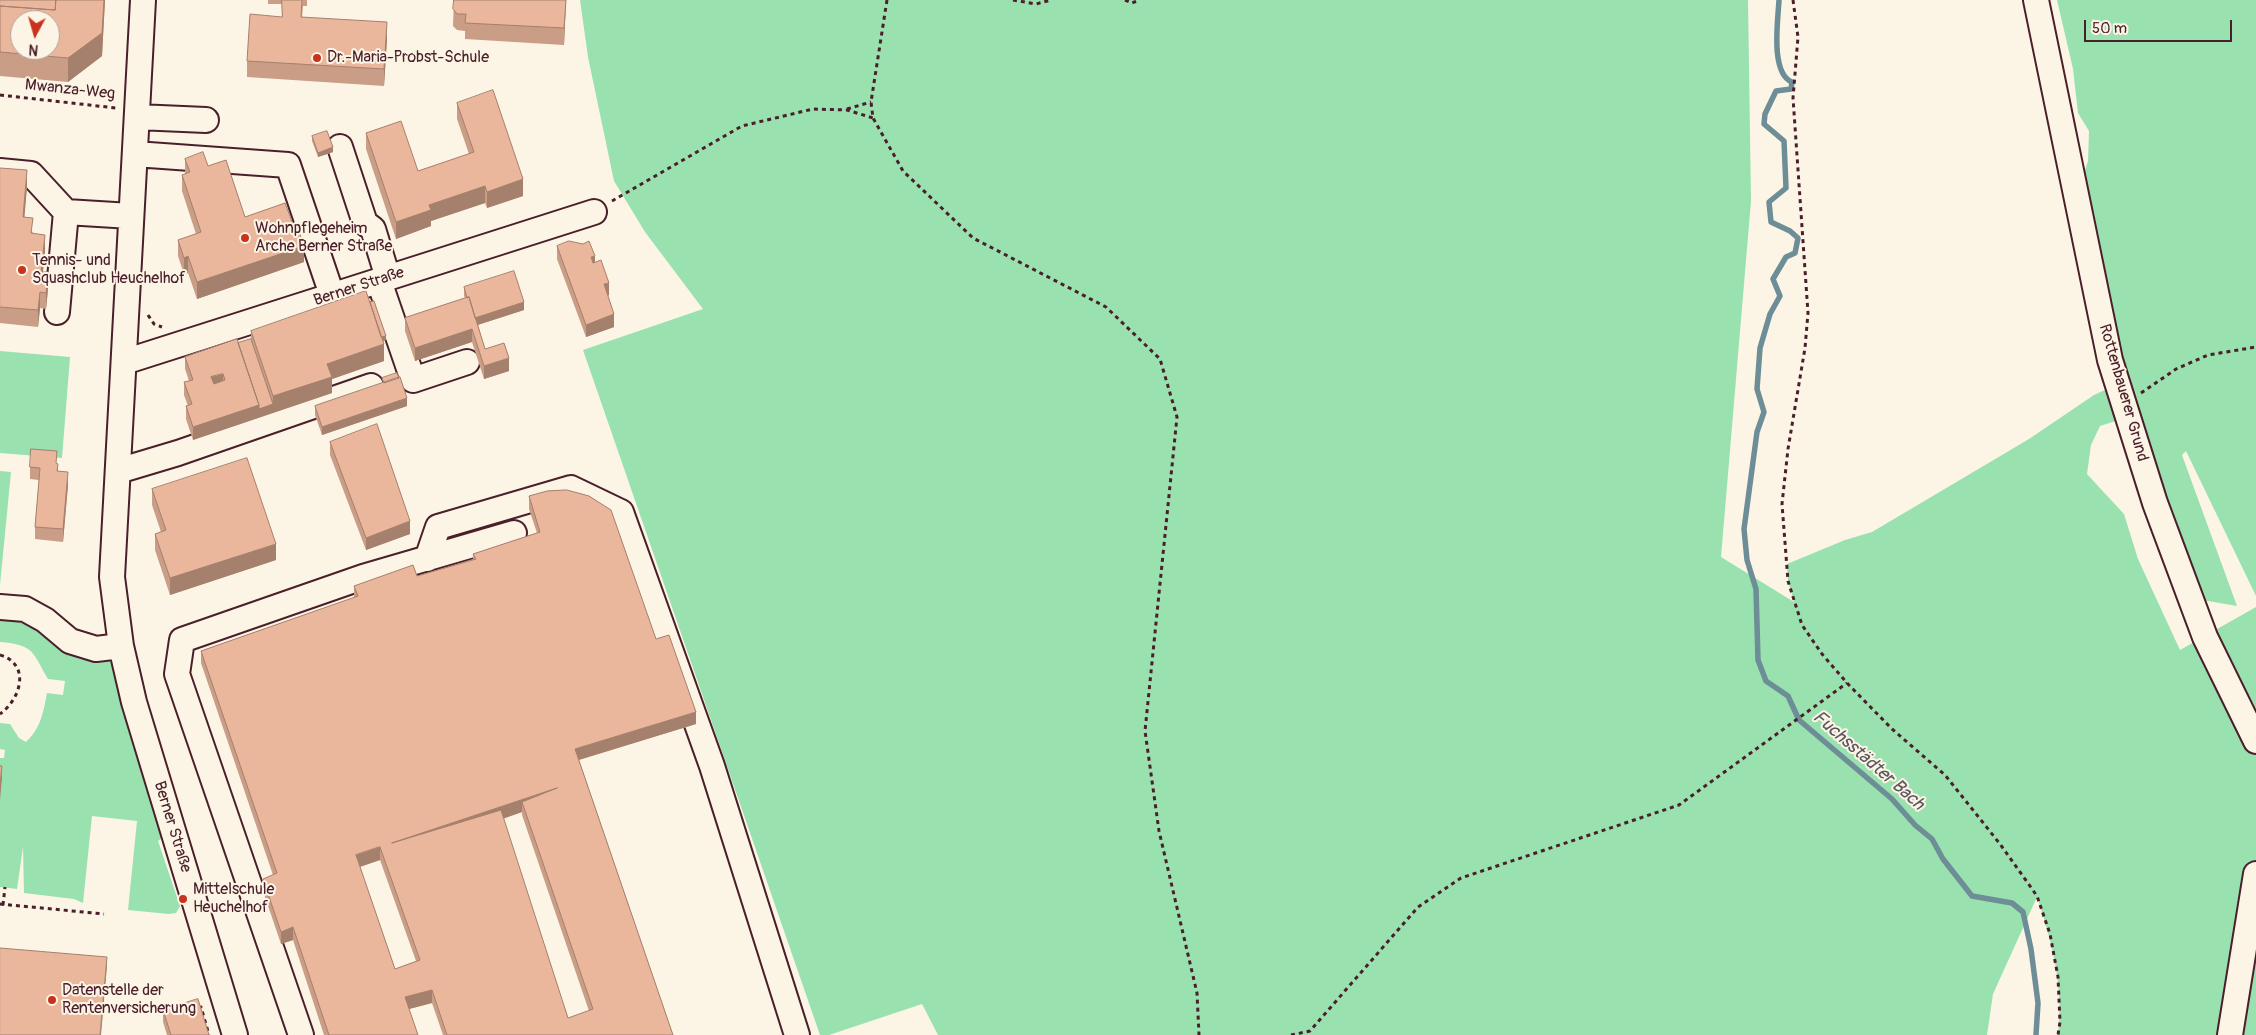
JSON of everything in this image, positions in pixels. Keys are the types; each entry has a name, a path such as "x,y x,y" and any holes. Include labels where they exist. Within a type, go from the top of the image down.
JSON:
{"street":[{"name":"Berner Straße","path":"143,0 112,577 121,646 134,702 235,1035"},
{"name":"Rottenbauerer Grund","path":"2036,0 2110,360 2155,503 2205,637 2256,741"},
{"path":"137,113 206,120"},
{"path":"340,147 365,223 373,229 384,279 413,380 467,362"},
{"path":"135,154 288,165 332,295"},
{"path":"0,171 31,174 66,212 131,216"},
{"path":"58,312 66,212"},
{"name":"Berner Straße","path":"124,362 594,212"},
{"path":"118,471 178,454 371,386"},
{"path":"427,559 438,527 571,488 621,512 712,766 797,1035"},
{"path":"301,1035 177,674 182,640 364,577 514,533"},
{"path":"0,607 25,609 45,620 70,641 96,649 121,646"},
{"path":"2230,1035 2256,874"}],"path":[{"path":"887,0 871,102 873,118 903,171 973,238 1106,307 1160,359 1177,417 1145,731 1159,831 1197,993 1199,1035"},
{"path":"1013,0 1036,4 1051,0"},
{"path":"1125,0 1132,3 1139,0"},
{"path":"1793,0 1798,36 1793,98 1808,313 1806,348 1788,449 1782,504 1788,581 1802,625 1822,654 1892,729 1944,775 2000,844 2037,896 2050,934 2058,977 2060,1022 2058,1035"},
{"name":"Mwanza-Weg","path":"0,95 137,113"},
{"path":"847,110 871,102"},
{"path":"594,212 742,126 813,109 847,110 873,118"},
{"path":"2124,404 2176,369 2208,355 2256,347"},
{"path":"0,654 9,657 19,672 20,691 10,707 0,714"},
{"path":"1291,1035 1310,1031 1418,907 1461,878 1679,805 1847,682"},
{"path":"5,887 2,904 104,914"},
{"path":"193,1010 201,1007 210,1035"}],"green space":[{"path":"580,0 1748,0 1751,201 1721,557 1794,602 1788,581 1787,564 1845,540 1872,532 2029,439 2094,395 2118,384 2077,195 2088,161 2089,131 2078,113 2073,69 2057,0 2256,0 2256,596 2186,451 2182,455 2237,606 2202,600 2128,417 2100,426 2091,445 2087,474 2124,514 2138,559 2180,650 2256,607 2256,1035 2058,1035 2058,982 2052,948 2037,897 1993,994 1987,1035 938,1035 922,1004 829,1035 820,1035 583,350 703,309 645,232 614,181 588,57"},
{"path":"0,351 70,357 62,458 0,453"},
{"path":"0,471 11,472 0,585"},
{"path":"10,615 96,657 115,663 164,837 158,841 180,906 176,913 128,910 137,821 92,816 83,903 74,899 24,893 23,847 17,889 0,887 0,758 4,758 5,750 0,749 0,723 10,724 19,738 26,742 38,726 43,714 47,693 63,695 65,681 48,679 35,656 26,648 20,645 0,642 0,618"}],"building":[{"path":"0,0 56,0 55,10 0,6"},
{"path":"56,0 104,0 102,33 68,58 60,57 60,10 55,10"},
{"name":"Dr.-Maria-Probst-Schule","path":"282,0 302,0 301,17 387,22 384,69 247,61 250,14 282,17"},
{"path":"454,0 566,0 564,28 465,23 466,14 457,14 453,9"},
{"path":"0,6 55,10 10,10 10,53 0,52"},
{"path":"493,90 523,179 487,192 485,186 429,205 431,210 396,222 366,133 401,121 418,171 474,152 457,103"},
{"path":"327,131 333,147 318,153 312,136"},
{"name":"Wohnpflegeheim Arche Berner Straße","path":"203,152 208,166 226,160 245,217 285,203 294,227 297,226 304,246 197,282 188,256 184,258 178,240 201,232 182,175 190,172 185,159"},
{"name":"Tennis- und Squashclub Heuchelhof","path":"0,168 27,170 23,217 33,218 31,233 45,235 41,272 48,272 46,293 40,292 38,310 0,307"},
{"path":"569,241 583,244 589,241 595,256 591,257 593,263 601,260 609,283 604,284 614,314 586,325 557,246"},
{"path":"514,271 524,302 475,318 464,287"},
{"path":"366,291 384,344 327,364 332,377 273,396 251,331"},
{"path":"469,297 485,349 504,343 509,358 484,366 472,329 415,348 405,318"},
{"path":"374,301 386,336 381,337 370,302"},
{"path":"237,339 259,405 193,427 186,406 192,404 184,382 193,380 185,357","holes":["223,374 225,380 214,384 211,377"]},
{"path":"251,339 273,404 259,409 238,343"},
{"path":"397,373 399,378 384,383 382,378"},
{"path":"400,377 407,398 322,427 315,406"},
{"path":"377,424 410,521 366,538 330,442"},
{"path":"31,449 57,451 57,471 68,472 63,529 35,527 40,468 30,467"},
{"path":"247,458 276,544 170,578 155,534 166,530 152,489"},
{"path":"567,490 589,496 611,510 656,639 669,635 696,712 575,749 673,1035 447,1035 432,990 405,997 418,1035 329,1035 293,927 281,932 263,879 277,873 201,651 358,596 354,586 413,565 417,576 476,559 473,554 540,532 529,496 547,491","holes":["557,788 522,802 593,1009 568,1018 501,810 392,843","380,847 420,960 395,969 356,855"]},
{"path":"0,766 2,766 0,787"},
{"name":"Datenstelle der Rentenversicherung","path":"0,948 107,957 100,1035 0,1035"},
{"path":"198,999 209,1035 171,1035 163,1010"}],"waterway":[{"name":"Fuchsstädter Bach","path":"1779,0 1778,57 1785,77 1792,82 1791,89 1776,91 1765,114 1764,124 1784,141 1786,188 1769,202 1771,222 1790,231 1798,238 1795,253 1786,257 1773,279 1780,296 1770,314 1760,348 1757,389 1764,412 1757,432 1744,529 1747,560 1756,589 1758,660 1766,681 1788,696 1799,720 1892,799 1915,825 1932,839 1943,859 1972,896 2012,903 2023,912 2031,949 2038,1003 2036,1035"}],"place":[{"name":"Dr.-Maria-Probst-Schule","path":"317,58"},
{"name":"Wohnpflegeheim Arche Berner Straße","path":"245,238"},
{"name":"Tennis- und Squashclub Heuchelhof","path":"22,270"},
{"name":"Mittelschule Heuchelhof","path":"183,899"},
{"name":"Datenstelle der Rentenversicherung","path":"52,1000"}]}
